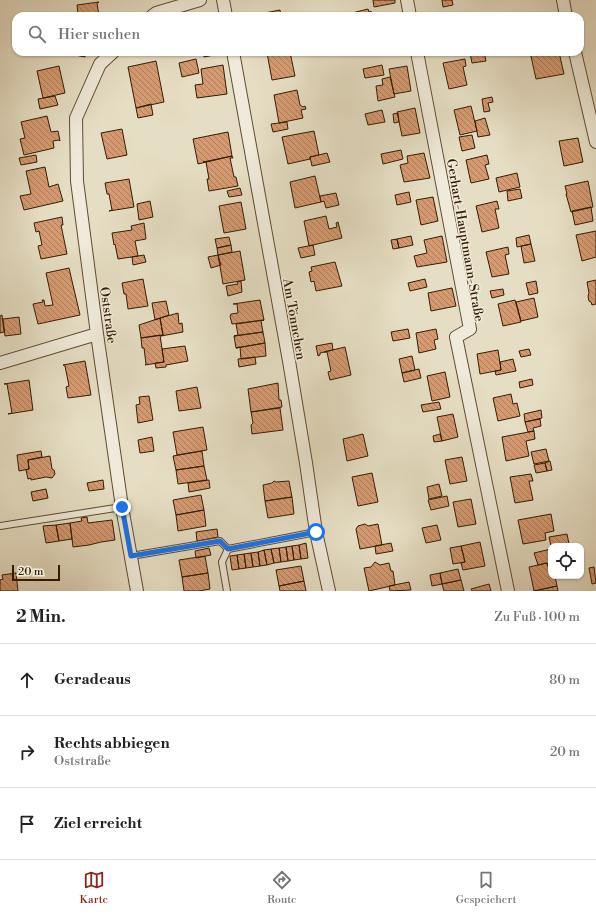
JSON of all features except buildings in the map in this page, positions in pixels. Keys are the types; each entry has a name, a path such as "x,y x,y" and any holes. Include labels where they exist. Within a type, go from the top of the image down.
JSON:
{"street":[{"path":"159,12 200,0"},
{"path":"223,0 225,12"},
{"path":"407,0 409,12"},
{"path":"563,0 565,12"},
{"name":"Oststraße","path":"109,56 100,64 76,118 77,181 122,507 137,591"},
{"name":"Am Tönnchen","path":"234,56 291,376 316,532 329,591"},
{"name":"Gerhart-Hauptmann-Straße","path":"418,56 470,329 456,337 508,591"},
{"path":"576,56 596,142"},
{"path":"0,363 97,334"}],"lane":[{"path":"0,526 122,507"},
{"path":"228,549 316,532"},
{"path":"131,556 220,541 228,549"},
{"path":"227,591 222,562 228,549"}],"route":[{"path":"122,507 131,556 220,541 228,549 316,532"}]}
